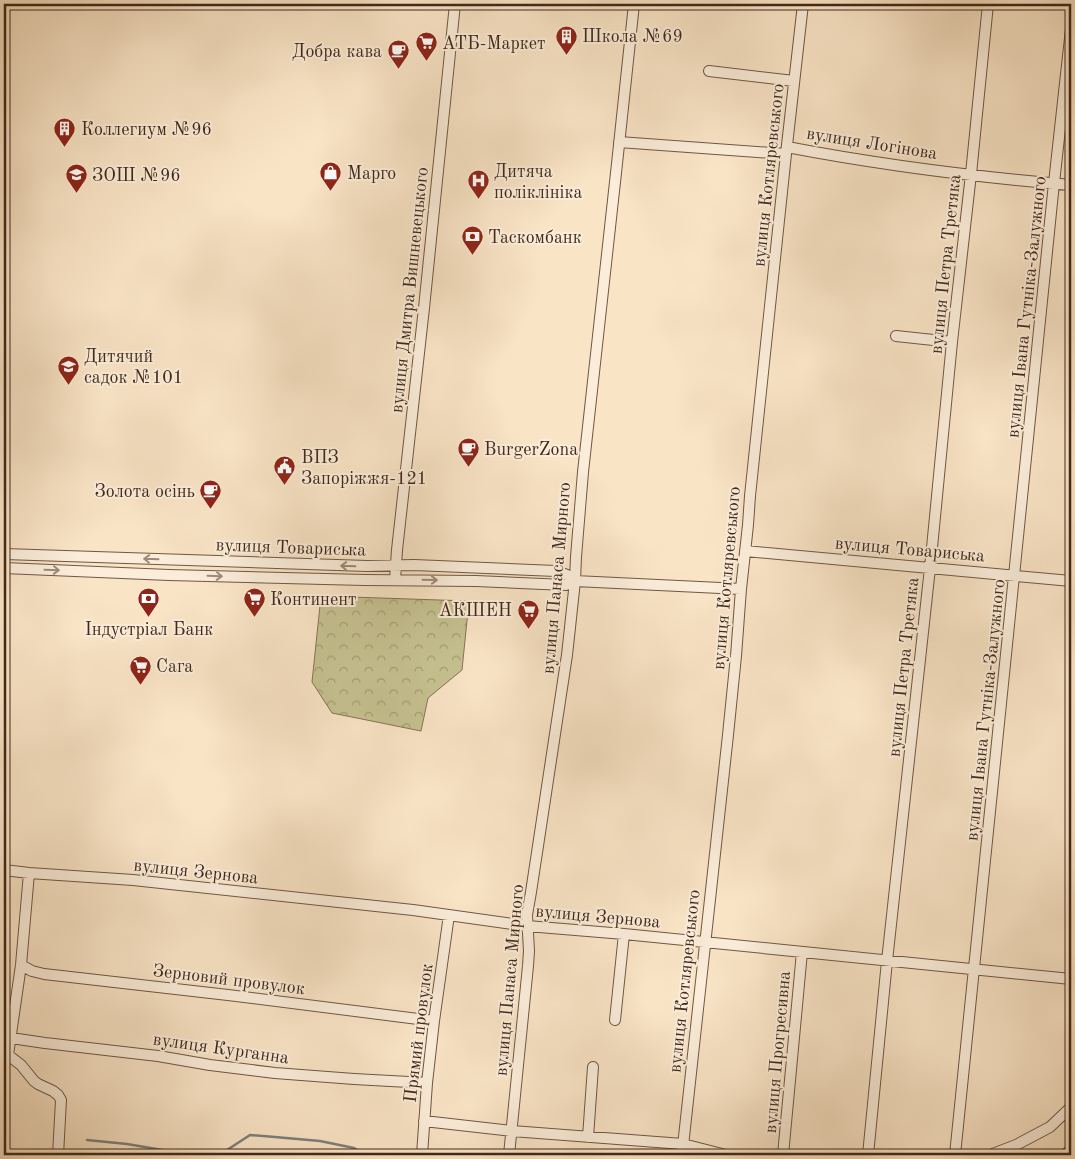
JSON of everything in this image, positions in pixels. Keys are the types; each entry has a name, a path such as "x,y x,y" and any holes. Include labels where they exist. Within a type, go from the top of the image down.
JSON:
{"main road":[{"path":"1067,1155 1071,1152"}],"street":[{"name":"вулиця Дмитра Вишневецького","path":"395,580 455,4"},
{"name":"вулиця Панаса Мирного","path":"510,1155 529,958 528,904 532,892 567,655 575,581 582,472 634,4"},
{"name":"вулиця Котляревського","path":"682,1155 732,691 786,150 803,4"},
{"name":"вулиця Петра Третяка","path":"868,1155 988,4"},
{"name":"вулиця Івана Гутніка-Залужного","path":"955,1155 1071,29"},
{"path":"710,71 794,81"},
{"name":"вулиця Логінова","path":"619,142 786,150 1071,185"},
{"path":"896,336 952,342"},
{"name":"вулиця Товариська","path":"745,551 1071,580"},
{"name":"вулиця Товариська","path":"4,554 367,566 414,564 556,571 567,574 575,581"},
{"path":"365,580 373,576 373,572 367,566"},
{"name":"вулиця Товариська","path":"4,568 169,575 476,581 566,585 575,581 741,589"},
{"name":"вулиця Зернова","path":"4,870 132,880 448,914 527,926 1071,979"},
{"path":"4,1066 8,1055 22,965 29,873"},
{"name":"Прямий провулок","path":"422,1155 427,1083 448,914"},
{"path":"614,1020 624,934"},
{"name":"вулиця Прогресивна","path":"784,1155 802,952"},
{"name":"Зерновий провулок","path":"22,965 44,974 434,1021"},
{"name":"вулиця Курганна","path":"11,1038 275,1073 427,1083"},
{"path":"8,1055 38,1084 53,1091 60,1097 58,1155"},
{"path":"588,1137 593,1067"},
{"path":"990,1155 1016,1145 1050,1127 1071,1107"},
{"path":"424,1121 512,1131 683,1144 726,1155"}],"green space":[{"path":"321,596 469,601 462,670 428,698 421,731 332,713 312,682"}],"waterway":[{"path":"87,1140 127,1144 174,1152 227,1150 250,1135 320,1141 354,1148 367,1155"}],"place":[{"name":"Школа №69","path":"566,55"},
{"name":"АТБ-Маркет","path":"426,62"},
{"name":"Добра кава","path":"398,70"},
{"name":"Коллегиум №96","path":"65,148"},
{"name":"Марго","path":"331,192"},
{"name":"ЗОШ №96","path":"76,194"},
{"name":"Дитяча поліклініка","path":"478,200"},
{"name":"Таскомбанк","path":"472,256"},
{"name":"Дитячий садок №101","path":"68,385"},
{"name":"BurgerZona","path":"468,468"},
{"name":"ВПЗ Запоріжжя-121","path":"285,486"},
{"name":"Золота осінь","path":"211,510"},
{"name":"Індустріал Банк","path":"149,618"},
{"name":"Континент","path":"254,618"},
{"name":"АКШЕН","path":"528,629"},
{"name":"Сага","path":"140,685"}]}
